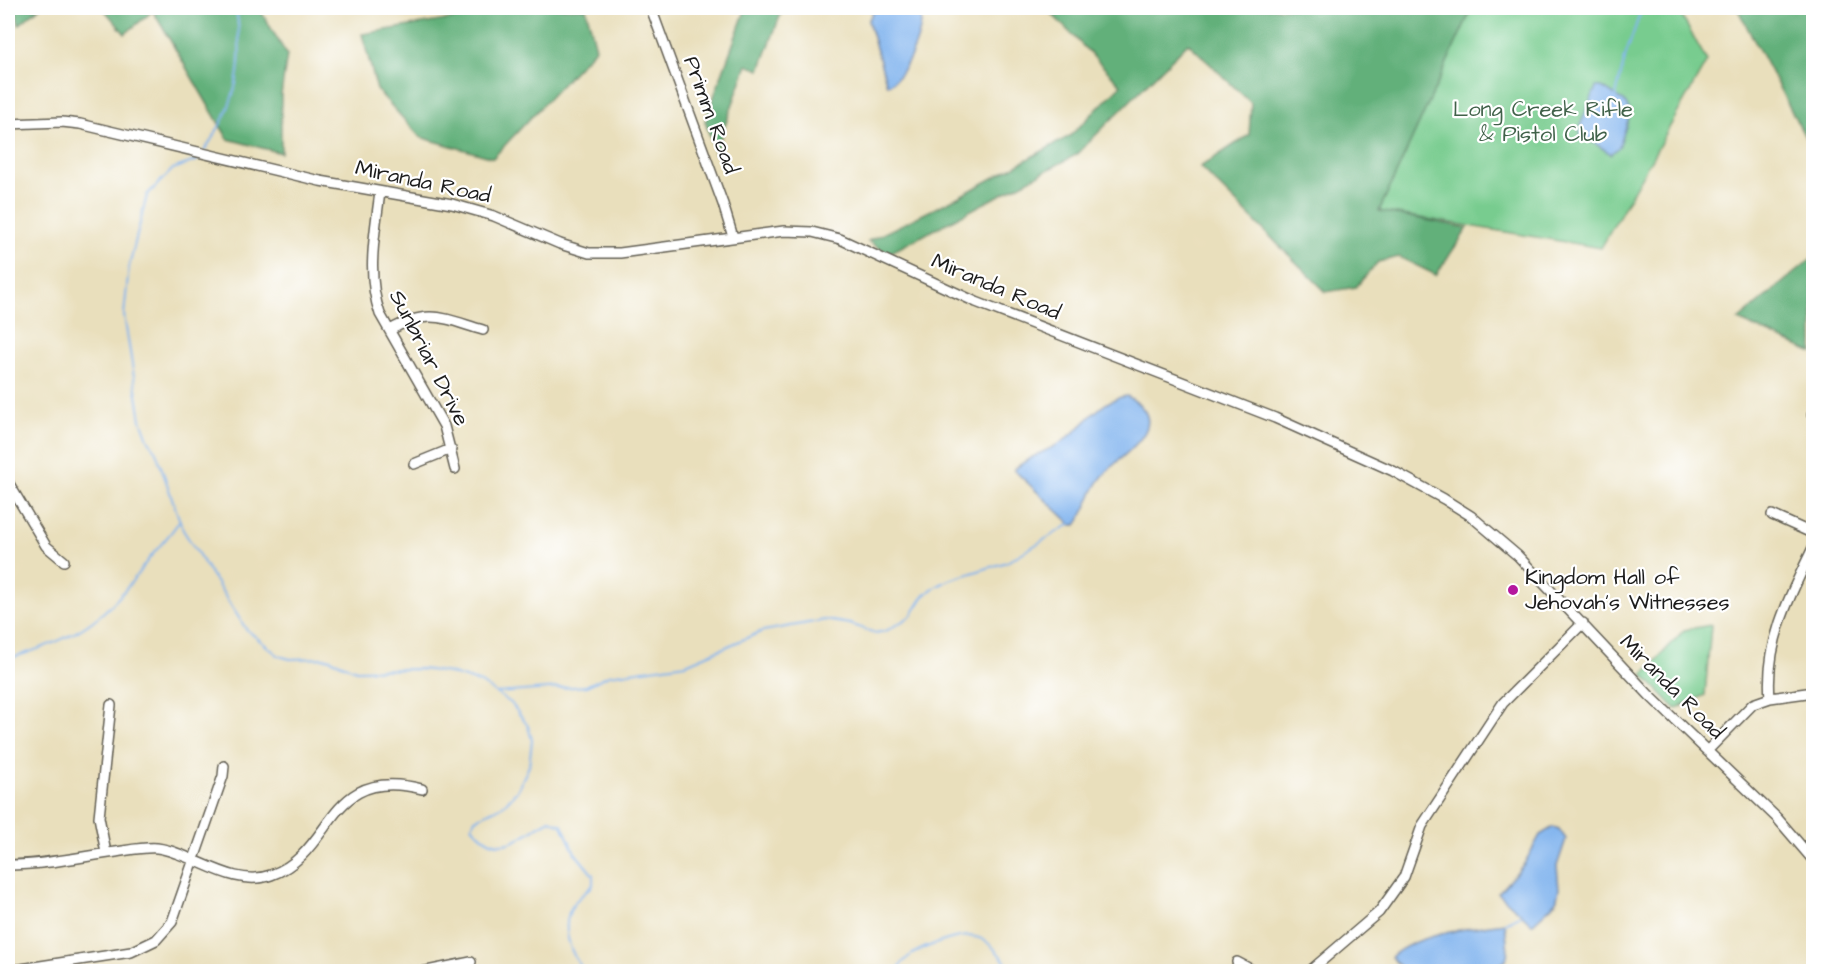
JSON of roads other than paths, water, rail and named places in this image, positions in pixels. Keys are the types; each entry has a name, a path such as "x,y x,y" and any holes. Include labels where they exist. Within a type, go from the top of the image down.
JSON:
{"street":[{"name":"Primm Road","path":"651,8 733,237"},
{"name":"Miranda Road","path":"8,124 62,122 80,124 194,152 480,212 589,253 620,253 733,237 798,231 840,239 976,302 1275,418 1379,465 1471,516 1518,556 1649,695 1777,818 1814,861"},
{"name":"Sunbriar Drive","path":"380,192 372,274 373,294 390,330 439,415 451,449 455,469"},
{"path":"390,330 417,317 431,315 483,330"},
{"path":"414,464 451,449"},
{"path":"8,482 46,546 64,561"},
{"path":"1772,515 1814,534"},
{"path":"1770,698 1769,680 1774,637 1783,610 1814,546"},
{"path":"1305,972 1311,970 1379,912 1404,878 1422,826 1503,703 1583,623"},
{"path":"1707,751 1739,715 1753,704 1770,698 1814,692"},
{"path":"106,853 99,817 111,705"},
{"path":"8,971 131,952 150,945 162,935 172,922 223,776 224,766"},
{"path":"8,865 156,848 243,877 267,877 296,862 336,811 356,794 380,785 396,784 422,789"},
{"path":"422,972 471,962"},
{"path":"1237,962 1256,972"}],"water":[{"path":"892,8 919,8 921,26 907,63 894,81 887,85 868,21 873,12"},
{"path":"1596,87 1602,87 1624,101 1631,112 1619,147 1611,154 1580,134 1581,123"},
{"path":"1127,396 1141,406 1147,417 1147,427 1142,437 1099,482 1080,519 1076,525 1072,525 1014,470 1025,461 1063,441 1101,407"},
{"path":"1553,827 1559,829 1566,839 1557,866 1559,889 1556,902 1532,924 1498,893 1524,864 1540,835"},
{"path":"1505,923 1508,951 1506,960 1489,971 1405,971 1391,957 1414,943 1444,933"}],"waterway":[{"path":"204,151 225,116 236,83 240,48 236,8"},
{"path":"1615,99 1626,54 1642,8"},
{"path":"201,156 198,160 173,169 147,195 129,267 124,315 141,420 156,452 183,530 246,629 279,656 290,659 328,658 356,670 422,669 449,673 481,683 511,703 528,726 532,740 529,766 517,791 504,805 475,819 472,826 483,837 493,843 502,844 520,838 550,820 562,825 575,853 593,875 593,885 571,909 567,928 571,948 586,972"},
{"path":"8,659 52,644 86,626 101,614 116,601 180,520"},
{"path":"497,693 586,686 609,675 686,664 763,631 825,620 850,624 875,633 886,631 911,616 923,597 932,589 949,580 1007,562 1072,523"},
{"path":"1505,923 1521,915"},
{"path":"896,972 907,958 921,950 947,940 970,936 987,942 1013,972"}],"place":[{"name":"Kingdom Hall of Jehovah’s Witnesses","path":"1513,590"}],"park label":[{"name":"Long Creek Rifle & Pistol Club","path":"1543,122"}]}
